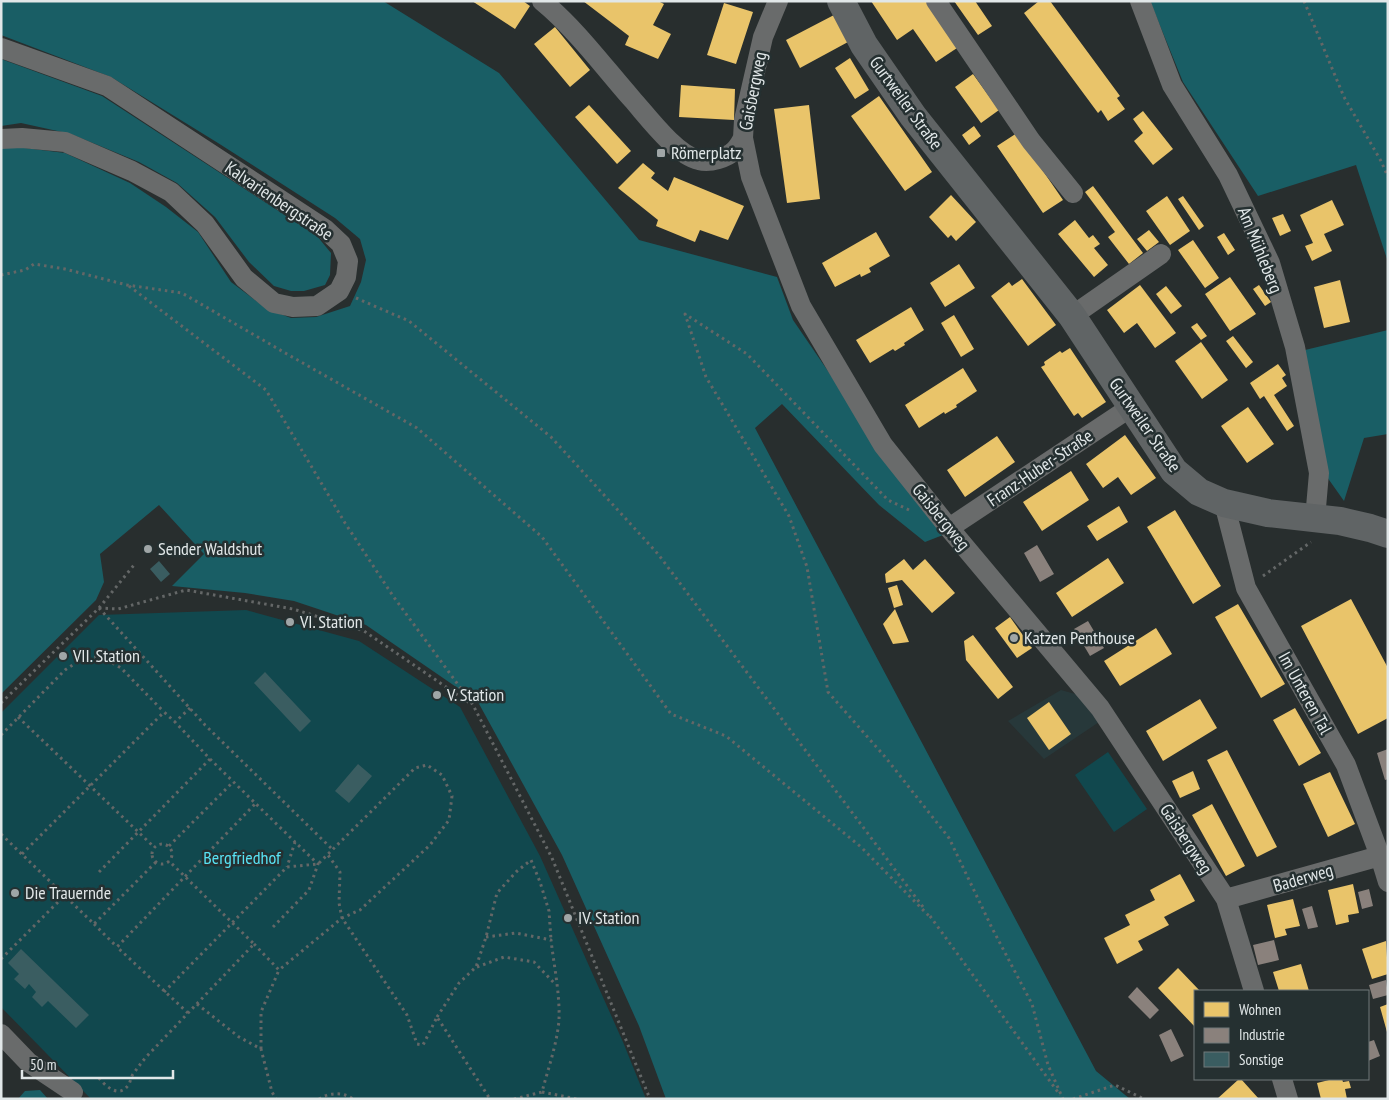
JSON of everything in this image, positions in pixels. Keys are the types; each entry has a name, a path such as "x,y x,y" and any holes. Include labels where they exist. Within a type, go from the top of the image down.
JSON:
{"main road":[{"name":"Gurtweiler Straße","path":"841,1 864,45 912,116 1072,316 1174,471 1199,492 1224,503 1268,513 1327,520 1370,528 1388,534"}],"street":[{"path":"542,1 583,42 665,137 682,151 699,160 714,160 734,151 743,138"},
{"name":"Gaisbergweg","path":"778,1 763,37 744,120 743,138 751,177 801,306 883,444 949,528 1100,708 1226,899 1254,990"},
{"path":"936,1 1031,141 1073,194"},
{"name":"Am Mühleberg","path":"1140,1 1172,85 1228,175 1270,264 1295,347 1320,473 1327,520"},
{"name":"Kalvarienbergstraße","path":"1,48 107,86 324,229 341,244 348,260 346,277 339,291"},
{"path":"1,139 22,138 65,142 132,171 171,192 205,224 244,278 274,302 293,307 317,306 339,291"},
{"path":"1072,316 1161,254"},
{"name":"Franz-Huber-Straße","path":"949,528 1131,407"},
{"name":"Im Unteren Tal","path":"1224,503 1246,588 1346,765 1388,882"},
{"name":"Baderweg","path":"1226,899 1380,856"},
{"path":"1,1034 28,1062 73,1092"},
{"path":"1282,1080 1288,1099"}],"path":[{"path":"1304,1 1344,97 1381,161 1388,177"},
{"path":"1,275 25,270 34,264 65,269 126,284 182,292 417,428 542,537 671,714 726,736 861,847 930,916"},
{"path":"126,284 266,390 345,523 388,588 473,705 552,858 650,1099"},
{"path":"339,291 409,321 551,437 658,554 930,916 1062,1099"},
{"path":"914,512 888,500 746,354 685,314 706,377 789,516 807,567 828,692 886,758 949,838 992,928 1032,1004 1048,1065 1062,1099"},
{"path":"1246,588 1327,520"},
{"path":"1,704 99,608 134,565"},
{"path":"99,608 118,609 186,590 294,609 364,631 473,705"},
{"path":"99,608 205,725 332,849"},
{"path":"1,735 65,670 79,661 96,657 106,659 121,668 255,804 318,864"},
{"path":"174,722 190,708"},
{"path":"22,854 164,712"},
{"path":"18,717 154,847"},
{"path":"99,872 210,759"},
{"path":"273,927 309,890 318,864 415,768 427,765 442,775 452,796 449,820 430,845 360,910 342,918 280,970 261,1012 261,1049 272,1092 276,1099"},
{"path":"169,846 233,782"},
{"path":"117,947 255,804"},
{"path":"1,834 188,1014"},
{"path":"164,992 287,867 295,842"},
{"path":"154,847 160,844 169,846"},
{"path":"154,847 152,856 156,862 161,864 169,861 172,856 169,846"},
{"path":"328,855 340,872 339,903 342,918 407,1015 417,1044 423,1046 459,983 476,967 504,957 534,962 557,986"},
{"path":"476,967 497,893 516,872 531,860 549,911 559,1021 542,1092"},
{"path":"169,861 280,970"},
{"path":"94,924 156,862"},
{"path":"287,867 318,864"},
{"path":"1,959 64,896"},
{"path":"486,937 516,933 551,940"},
{"path":"99,1078 106,1087 115,1091 124,1089 147,1056 254,944"},
{"path":"197,1004 239,1038 261,1049"},
{"path":"438,1017 490,1099"},
{"path":"1073,1099 1115,1085 1144,1099"},
{"path":"514,1099 542,1092 577,1099"},
{"path":"320,1099 324,1096 339,1093 353,1099"}],"shaded area":[{"path":"1,1 383,1 499,73 639,240 777,277 793,320 908,488 943,535 925,542 879,505 782,404 755,428 1096,1071 1130,1099 666,1099 639,1026 562,855 478,702 366,625 294,601 245,593 172,586 204,554 159,505 100,554 104,582 96,600 1,694 1,148 25,148 65,153 130,183 166,207 198,232 231,282 267,309 291,318 316,317 350,306 361,282 366,260 360,239 335,218 111,77 1,35"},
{"path":"1150,1 1388,1 1388,262 1356,165 1258,196 1183,82"},
{"path":"1,59 102,96 317,236 331,253 330,275 325,285 304,291 291,291 274,286 249,262 215,217 177,183 139,162 71,134 21,123 1,126"},
{"path":"1388,330 1388,434 1364,438 1344,501 1327,477 1305,350"},
{"path":"1061,690 1086,697 1102,720 1044,759 1008,721"},
{"path":"40,1090 48,1099 18,1099 25,1091"}],"green space":[{"name":"Bergfriedhof","path":"246,610 359,641 460,707 540,856 623,1042 646,1099 91,1099 1,1007 1,713 99,615"},
{"path":"1108,752 1147,809 1114,832 1075,775"}],"building: Wohnen":[{"path":"472,1 523,1 530,6 515,29"},
{"path":"583,1 658,1 664,4 653,25 671,34 658,59 625,45 629,36"},
{"path":"871,1 927,1 957,48 936,62 913,29 897,40"},
{"path":"954,1 975,1 992,26 978,35"},
{"path":"1039,1 1050,1 1120,96 1117,98 1125,109 1108,121 1101,110 1098,113 1024,13"},
{"path":"724,3 753,12 736,64 707,55"},
{"path":"834,15 848,42 800,68 786,40"},
{"path":"555,27 590,70 570,87 534,44"},
{"path":"850,58 869,90 855,99 835,68"},
{"path":"973,74 999,110 981,123 955,87"},
{"path":"681,85 735,89 734,120 679,117"},
{"path":"879,96 932,172 905,191 851,116"},
{"path":"589,105 631,151 617,164 575,117"},
{"path":"809,105 820,199 787,203 774,109"},
{"path":"1143,111 1173,149 1153,165 1134,141 1143,133 1133,119"},
{"path":"974,126 981,136 969,145 962,135"},
{"path":"1017,133 1063,200 1043,213 997,146"},
{"path":"643,163 655,173 651,178 668,191 674,177 744,206 728,240 700,230 695,242 656,226 658,220 618,188"},
{"path":"1093,186 1143,253 1129,264 1108,237 1115,232 1085,192"},
{"path":"951,195 976,222 956,241 951,235 948,238 929,217"},
{"path":"1167,196 1190,231 1170,245 1146,211"},
{"path":"1183,196 1204,226 1199,230 1178,199"},
{"path":"1332,200 1344,225 1324,234 1332,251 1312,261 1305,246 1313,243 1300,215"},
{"path":"1283,214 1291,231 1280,236 1272,218"},
{"path":"1075,220 1089,238 1093,235 1100,244 1094,248 1108,265 1094,277 1058,234"},
{"path":"1149,230 1159,242 1147,251 1137,239"},
{"path":"876,232 890,256 869,268 871,272 861,277 860,274 835,287 822,263"},
{"path":"1224,233 1235,250 1228,255 1217,237"},
{"path":"1193,240 1219,278 1205,288 1178,250"},
{"path":"959,264 975,288 945,307 930,283"},
{"path":"1230,277 1256,314 1230,331 1205,294"},
{"path":"1022,279 1056,325 1028,346 991,296 1009,282 1012,286"},
{"path":"1340,280 1350,322 1324,328 1314,287"},
{"path":"1140,285 1176,333 1155,348 1137,323 1124,333 1107,310"},
{"path":"1259,285 1271,302 1265,306 1253,289"},
{"path":"1166,286 1182,306 1171,314 1156,294"},
{"path":"911,307 924,330 904,343 905,345 895,351 893,349 870,363 856,340"},
{"path":"954,315 974,349 961,357 941,323"},
{"path":"1197,323 1207,336 1201,340 1191,327"},
{"path":"1233,336 1253,362 1246,368 1226,341"},
{"path":"1201,342 1228,380 1202,399 1175,361"},
{"path":"1070,348 1106,402 1082,418 1078,413 1074,416 1041,367 1045,365 1044,362 1060,351 1062,353"},
{"path":"1278,364 1286,375 1282,378 1287,386 1274,395 1294,426 1287,431 1264,396 1260,399 1250,383"},
{"path":"963,368 977,391 956,405 957,407 945,414 944,412 919,428 905,405"},
{"path":"1248,407 1274,444 1247,463 1221,426"},
{"path":"1125,435 1156,478 1131,495 1118,477 1103,488 1086,464"},
{"path":"997,436 1015,462 965,497 947,470"},
{"path":"1071,471 1089,500 1042,531 1023,502"},
{"path":"1119,506 1128,522 1097,541 1087,526"},
{"path":"1175,510 1221,586 1193,604 1147,527"},
{"path":"1108,558 1124,583 1072,617 1056,593"},
{"path":"904,559 913,570 925,559 955,593 932,613 902,580 886,583 885,574"},
{"path":"897,585 903,605 894,608 888,588"},
{"path":"1351,599 1388,668 1388,718 1358,734 1301,626"},
{"path":"1238,604 1285,684 1261,698 1215,617"},
{"path":"895,609 909,642 893,644 883,624"},
{"name":"Katzen Penthouse","path":"1010,617 1032,648 1017,658 995,628"},
{"path":"1156,628 1172,654 1120,686 1104,661"},
{"path":"973,635 1013,687 998,699 966,660 964,641"},
{"path":"1200,699 1217,728 1163,761 1146,731"},
{"path":"1049,702 1071,734 1049,750 1027,718"},
{"path":"1295,708 1321,753 1299,766 1273,720"},
{"path":"1227,750 1277,847 1257,857 1207,760"},
{"path":"1193,771 1200,789 1180,798 1172,781"},
{"path":"1330,772 1355,824 1328,837 1303,784"},
{"path":"1212,804 1245,866 1226,876 1192,815"},
{"path":"1180,874 1195,901 1164,917 1169,925 1138,941 1143,950 1117,964 1104,938 1130,925 1125,915 1155,900 1150,890"},
{"path":"1353,884 1359,913 1348,915 1349,922 1336,925 1328,890"},
{"path":"1293,899 1300,926 1285,929 1287,935 1275,938 1267,905"},
{"path":"1386,941 1388,974 1372,979 1362,949"},
{"path":"1301,964 1309,990 1279,990 1273,972"},
{"path":"1178,968 1199,990 1194,990 1194,1026 1158,988"},
{"path":"1388,1004 1388,1032 1387,1032 1380,1007"},
{"path":"1238,1080 1242,1080 1259,1099 1217,1099"},
{"path":"1329,1080 1342,1080 1343,1082 1349,1081 1351,1088 1345,1089 1347,1099 1321,1099 1317,1083"}],"building: Industrie":[{"path":"1037,545 1054,574 1040,582 1024,553"},
{"path":"1088,621 1104,648 1090,656 1074,629"},
{"path":"1388,749 1388,779 1385,780 1377,753"},
{"path":"1369,889 1373,906 1362,909 1358,892"},
{"path":"1312,906 1318,927 1308,929 1302,909"},
{"path":"1274,940 1279,960 1258,965 1253,945"},
{"path":"1386,980 1388,995 1373,999 1369,985"},
{"path":"1137,987 1159,1010 1150,1019 1128,997"},
{"path":"1171,1029 1184,1056 1171,1062 1159,1035"},
{"path":"1374,1040 1380,1056 1369,1061 1369,1042"}],"building: Sonstige":[{"path":"148,545 152,549 148,553 144,549"},
{"path":"159,561 170,574 161,582 150,569"},
{"path":"265,672 311,721 300,732 254,683"},
{"path":"358,764 372,776 349,803 335,791"},
{"path":"21,949 89,1015 76,1028 48,1001 42,1007 32,997 36,992 29,984 25,989 14,979 19,974 8,963"}],"place":[{"name":"Römerplatz","path":"661,153"},
{"name":"Sender Waldshut","path":"148,549"},
{"name":"VI. Station","path":"290,622"},
{"name":"Katzen Penthouse","path":"1014,638"},
{"name":"VII. Station","path":"63,656"},
{"name":"V. Station","path":"437,695"},
{"name":"Die Trauernde","path":"15,893"},
{"name":"IV. Station","path":"568,918"}]}
